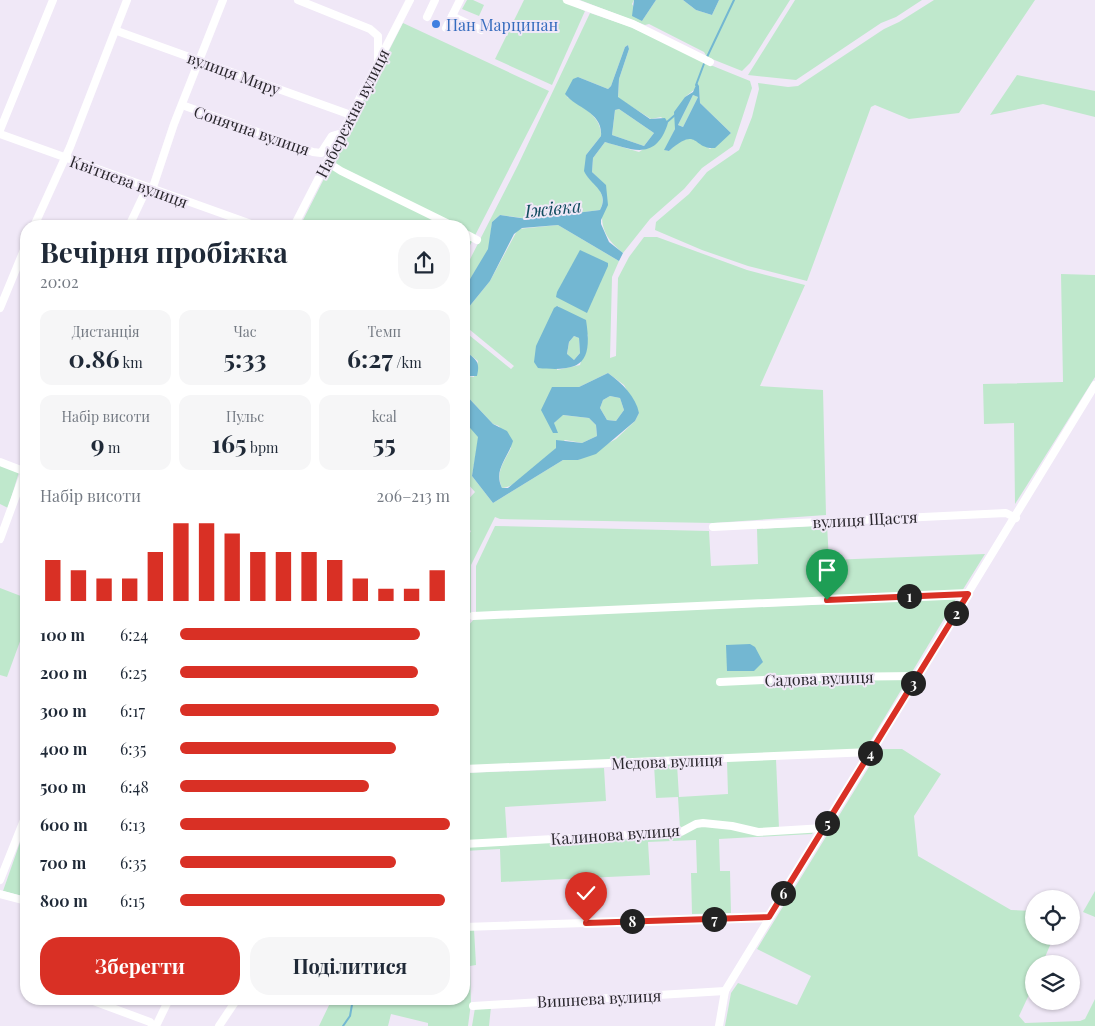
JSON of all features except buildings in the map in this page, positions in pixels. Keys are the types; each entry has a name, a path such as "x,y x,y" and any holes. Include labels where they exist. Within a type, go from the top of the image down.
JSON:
{"street":[{"path":"0,130 54,0"},
{"path":"37,220 70,147 117,31 127,0"},
{"path":"132,220 149,189 223,0"},
{"path":"298,0 370,29 378,36 378,62"},
{"name":"Набережна вулиця","path":"297,220 410,0"},
{"path":"426,18 434,0"},
{"path":"446,28 459,0"},
{"path":"567,0 633,24 710,62"},
{"path":"452,16 481,30"},
{"name":"вулиця Миру","path":"117,31 351,115"},
{"name":"Сонячна вулиця","path":"182,105 313,152 321,152 332,136 342,133"},
{"name":"Квітнева вулиця","path":"0,134 149,189 240,220"},
{"path":"327,162 341,171 441,220"},
{"path":"470,236 476,240"},
{"path":"0,308 20,260"},
{"path":"719,1026 725,991 1016,518 1095,385"},
{"path":"0,462 20,469"},
{"path":"0,539 20,485"},
{"name":"вулиця Щастя","path":"713,527 1006,512 1016,518"},
{"path":"474,616 968,594"},
{"name":"Садова вулиця","path":"720,682 824,677 918,676"},
{"name":"Медова вулиця","path":"470,769 871,752"},
{"name":"Калинова вулиця","path":"470,844 681,832 702,823 732,826 758,832 824,828"},
{"path":"0,880 20,830"},
{"path":"0,894 20,900"},
{"path":"470,927 769,917"},
{"name":"Вишнева вулиця","path":"473,1006 725,991"},
{"path":"104,1005 150,1022 155,1026 166,1005"},
{"path":"219,1026 233,1005"}],"green space":[{"path":"467,0 473,0 484,5 479,16 462,9"},
{"path":"524,0 562,0 585,11 552,85 495,59"},
{"path":"580,0 634,0 632,4 642,21 656,0 683,0 696,10 712,15 719,0 790,0 750,63 742,71 707,57 704,52 649,24 645,25"},
{"path":"795,0 922,0 896,17 881,23 796,80 748,75"},
{"path":"934,0 1035,0 959,113 909,119 875,105 871,107 807,281 748,266 702,250 655,230 656,222 689,194 707,172 739,150 752,117 759,89 758,83 788,87 798,86 884,29"},
{"path":"590,13 631,27 708,64 750,81 752,88 733,146 702,168 684,189 650,219 623,253 608,238 604,230 602,215 606,186 592,172 593,158 605,142 639,152 660,138 668,123 661,117 651,119 618,98 619,79 629,49 628,45 625,47 611,86 608,89 578,77 567,97 585,108 595,118 600,129 601,136 586,155 587,176 598,187 602,195 603,200 600,210 529,219 500,215 492,222 489,249 470,279 470,259 518,165","holes":["699,86 700,103 731,133 710,149 692,138 681,140 669,151 665,150 675,129 685,97"]},
{"path":"403,23 549,91 470,245 470,220 303,220"},
{"path":"1017,75 1095,91 1095,117 1043,104 990,115"},
{"path":"693,95 698,97 683,127 678,125"},
{"path":"619,109 654,133 644,146 612,135 615,110"},
{"path":"558,225 619,261 612,277 610,358 616,356 618,278 629,257 644,237 657,237 747,270 805,285 760,386 823,390 826,515 713,523 500,519 495,517 471,565 470,616 470,497 475,492 470,486 470,427 479,436 472,476 493,503 563,460 578,460 616,439 635,421 639,413 624,385 608,373 579,387 552,387 554,423 562,415 589,418 596,425 597,436 582,443 565,440 526,476 502,488 499,477 500,472 511,448 499,426 493,424 470,399 470,377 474,377 478,361 470,355 470,336 511,369 514,366 470,330 470,306 490,281 518,229","holes":["558,306 588,335 580,365 557,370"]},
{"path":"1061,274 1095,275 1095,377 1015,504 1014,423 984,424 983,384 1063,382"},
{"path":"574,336 579,338 580,353 574,360 567,355 569,342"},
{"path":"610,396 620,398 624,410 616,421 607,420 600,408 603,400"},
{"path":"0,464 19,472 8,508 0,504"},
{"path":"827,525 829,560 985,554 962,591 476,613 476,566 495,526 709,531 711,566 758,564 757,529"},
{"path":"0,588 20,596 20,641 7,677 0,675"},
{"path":"956,599 865,750 470,767 470,624 475,618"},
{"path":"880,749 902,749 941,774 914,816 918,856 1011,910 1025,911 1025,945 1050,945 1046,955 1025,955 1025,1003 1019,1016 1025,1023 1080,1021 1085,1019 1095,999 1095,1026 725,1026 731,993 738,983 797,1005 811,976 757,949"},
{"path":"776,759 779,828 758,829 732,823 680,829 678,797 656,798 654,765 677,764 679,797 728,794 727,761"},
{"path":"604,768 606,801 505,807 507,839 470,841 470,773"},
{"path":"697,826 814,831 812,834 719,839 720,871 730,871 731,913 692,914 691,873 697,873 696,840 648,842 650,875 501,882 500,849 470,851 470,846 681,834"},
{"path":"20,842 20,895 3,891"},
{"path":"1095,891 1095,917 1083,912"},
{"path":"470,929 474,929 476,965 470,966"},
{"path":"470,966 471,1003 468,1026 428,1026 428,1023 391,1014 388,1026 319,1026 329,1005 470,1005"},
{"path":"491,1007 489,1026 472,1026 475,1008"}],"water":[{"path":"634,0 656,0 642,21 632,16"},
{"path":"683,0 719,0 712,15 696,10"},
{"path":"628,45 629,49 619,79 618,97 650,119 665,118 668,123 663,135 650,148 634,150 605,142 593,158 592,172 606,185 608,205 601,224 609,242 623,253 619,261 558,225 522,228 514,234 490,281 470,306 470,279 488,249 492,222 500,215 528,219 600,210 603,198 601,193 584,171 586,155 601,136 601,128 594,116 565,94 573,79 578,77 608,89 611,86 625,47","holes":["619,109 654,133 644,146 612,135 615,110"]},
{"path":"697,83 699,86 700,103 731,133 715,148 702,146 691,139 679,143 669,151 664,150 675,129 674,112 685,97 693,92","holes":["693,95 698,97 683,127 678,125"]},
{"path":"580,250 608,263 587,313 556,297"},
{"path":"557,306 586,320 588,347 581,362 574,366 553,369 538,368 534,362 536,346 554,308","holes":["574,336 579,338 580,353 574,360 567,354 569,342"]},
{"path":"470,355 478,364 477,376 470,376"},
{"path":"608,373 632,396 639,413 635,421 596,454 578,460 563,460 493,503 472,476 478,437 470,428 470,399 493,424 507,431 513,441 499,475 502,488 508,488 556,448 556,440 582,443 597,436 596,425 589,418 563,415 554,423 558,433 553,433 541,410 552,387 579,387","holes":["610,396 620,398 624,410 616,421 607,420 600,408 603,400"]},
{"path":"750,644 755,647 763,662 754,671 727,671 726,645"}],"waterway":[{"name":"Іжівка","path":"707,57 734,0"},
{"name":"Іжівка","path":"696,85 705,61"},
{"name":"Іжівка","path":"667,122 675,115"},
{"name":"Іжівка","path":"343,1026 350,1016 352,1005"}],"place":[{"name":"Пан Марципан","path":"436,24"}],"route":[{"path":"586,923 769,917 968,594 827,600"}]}
